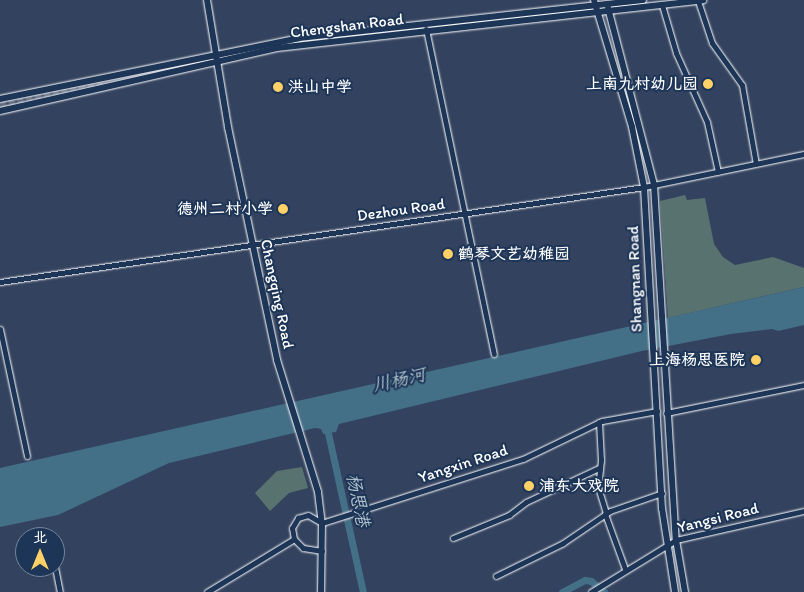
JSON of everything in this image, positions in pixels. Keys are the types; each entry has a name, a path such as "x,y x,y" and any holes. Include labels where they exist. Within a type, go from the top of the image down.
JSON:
{"main road":[{"name":"Changqing Road","path":"207,0 252,245 277,360 314,476 322,523 321,592"},
{"name":"Chengshan Road","path":"0,111 312,43 643,0"},
{"name":"Chengshan Road","path":"607,5 662,5 703,0"},
{"name":"Shangnan Road","path":"607,5 654,185 666,413 676,540 686,592"},
{"name":"Shangnan Road","path":"596,6 632,127 644,187 652,354 666,545 675,592"},
{"name":"Chengshan Road","path":"0,99 217,53 299,38 425,28"},
{"path":"141,81 104,84 152,68"}],"street":[{"path":"698,1 712,42 742,85 756,164"},
{"path":"662,5 676,53 707,122 718,172"},
{"path":"425,28 494,354"},
{"name":"Dezhou Road","path":"0,282 644,187 804,154"},
{"path":"0,329 27,456"},
{"path":"666,413 804,385"},
{"name":"Yangxin Road","path":"322,523 522,458 599,422 657,411"},
{"path":"599,422 599,493 625,569"},
{"path":"454,538 509,515 526,502 599,468"},
{"path":"496,576 563,543 605,514 662,492"},
{"name":"Yangsi Road","path":"592,592 625,569 676,540 804,511"},
{"path":"322,523 308,515 298,518 292,528 294,539 303,548 322,551"},
{"path":"206,592 294,539"},
{"path":"57,577 60,592"}],"green space":[{"path":"685,195 687,200 705,198 714,244 723,257 735,265 773,257 804,268 804,287 668,318 660,201"},
{"path":"302,467 308,488 289,493 270,511 255,493 277,471"}],"water":[{"name":"川杨河","path":"804,287 804,325 778,331 772,329 731,334 642,351 339,424 336,432 323,434 321,429 315,428 169,463 58,515 0,527 0,468"}],"waterway":[{"name":"杨思港","path":"326,424 363,592"},
{"name":"杨思港","path":"562,592 585,580 591,581 604,592"}],"tunnel":[{"path":"0,105 103,82"}],"place":[{"name":"上南九村幼儿园","path":"708,84"},
{"name":"洪山中学","path":"278,87"},
{"name":"德州二村小学","path":"283,209"},
{"name":"鹤琴文艺幼稚园","path":"448,254"},
{"name":"上海杨思医院","path":"756,360"},
{"name":"浦东大戏院","path":"529,486"}]}
